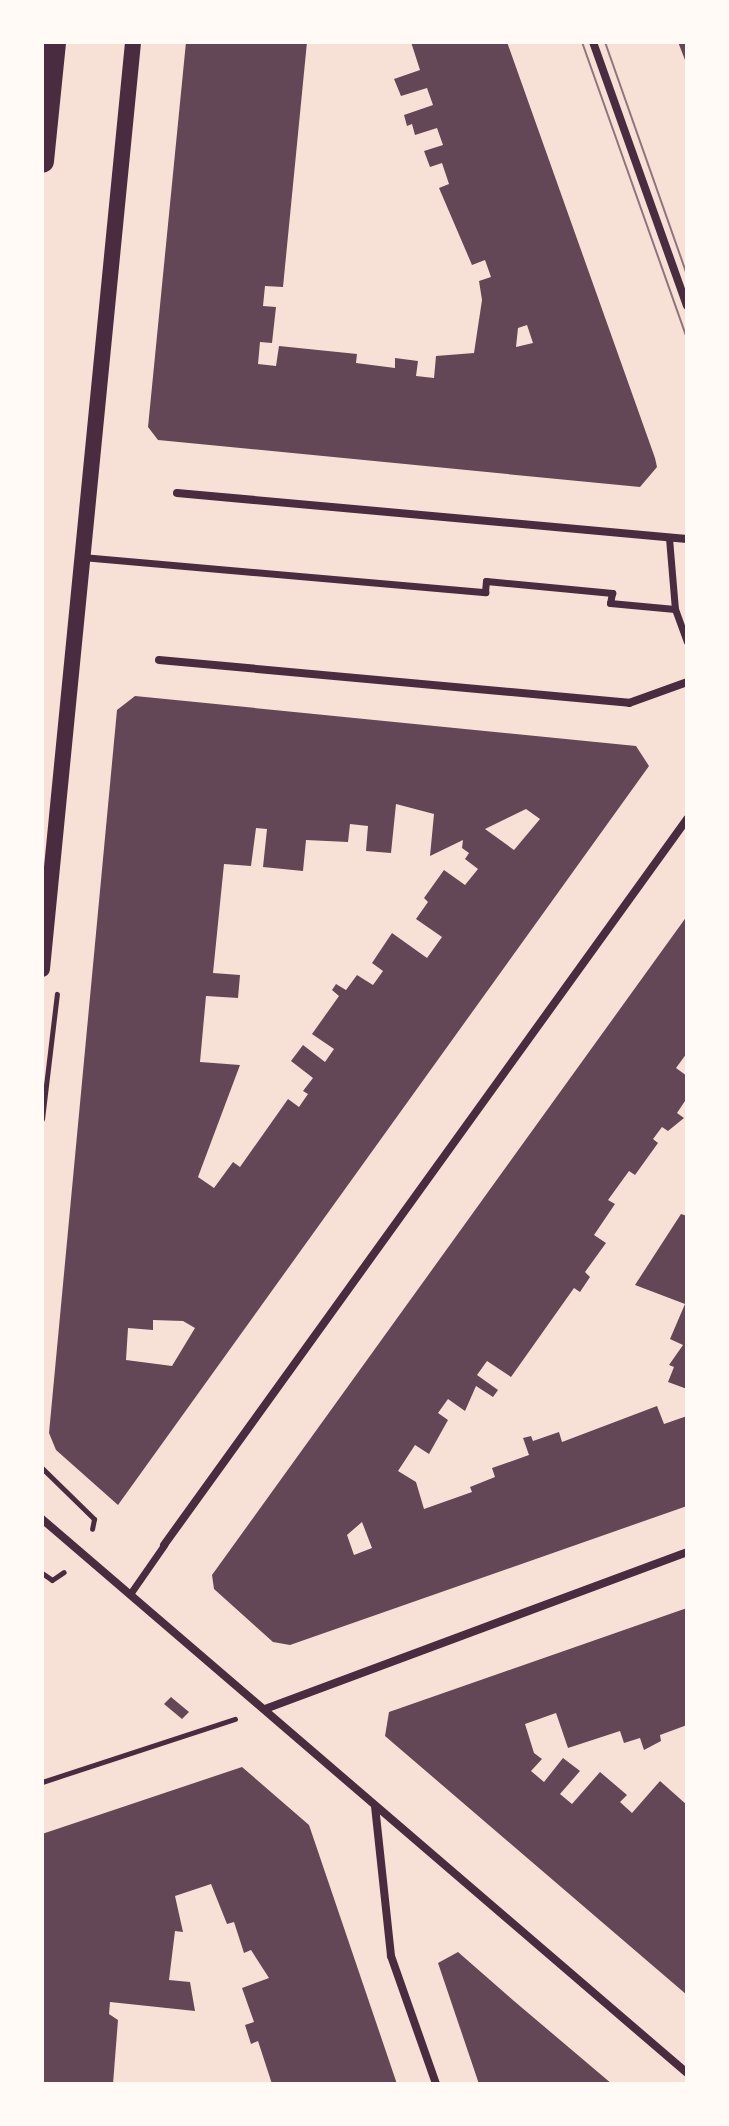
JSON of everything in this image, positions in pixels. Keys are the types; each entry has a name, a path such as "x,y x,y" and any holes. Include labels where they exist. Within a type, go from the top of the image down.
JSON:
{"highway":[{"path":"42,161 54,42"}],"main road":[{"path":"42,969 133,42"}],"street":[{"path":"593,42 687,306"},
{"path":"177,493 687,539"},
{"path":"669,538 675,609 687,642"},
{"path":"82,557 485,592 486,581 612,593 610,603 675,609"},
{"path":"159,660 629,703 687,682"},
{"path":"130,1594 687,819"},
{"path":"42,1519 687,2073"},
{"path":"265,1709 687,1552"},
{"path":"375,1805 391,1956 436,2084"}],"path":[{"path":"42,1782 265,1709"}],"building":[{"path":"186,42 307,42 283,287 265,286 263,306 276,307 272,343 260,342 258,364 276,366 279,346 357,354 356,363 395,368 395,358 418,361 416,376 434,378 436,356 474,353 482,300 479,281 491,277 485,260 472,265 439,188 449,184 442,163 430,167 424,151 443,145 437,128 415,135 412,124 407,126 404,115 433,105 427,88 401,96 394,79 420,70 411,42 507,42 655,458 657,467 640,487 158,440 148,427","holes":["527,325 533,343 516,347 518,328"]},
{"path":"678,42 687,42 687,65"},
{"path":"135,696 636,746 649,766 118,1505 56,1450 49,1433 117,710","holes":["396,804 434,814 430,856 463,840 462,848 469,853 465,859 478,869 465,885 444,870 424,898 428,902 416,919 442,937 427,958 392,933 372,963 383,971 373,985 357,975 346,990 336,984 332,990 339,996 312,1034 334,1049 325,1062 303,1045 291,1061 313,1078 303,1091 308,1094 299,1107 288,1099 240,1167 233,1162 214,1188 198,1177 240,1065 200,1062 206,996 238,998 240,975 213,973 224,864 251,866 256,828 267,829 263,867 303,871 306,840 348,842 350,824 368,826 366,851 391,853","526,809 540,819 514,850 485,829","153,1320 183,1321 195,1328 172,1366 126,1360 128,1328 153,1330"]},
{"path":"687,916 687,1053 676,1068 687,1076 687,1098 677,1113 684,1118 668,1131 662,1127 653,1139 658,1143 635,1175 629,1171 608,1200 615,1204 594,1235 606,1243 585,1272 590,1277 580,1292 574,1288 511,1377 487,1361 477,1375 498,1390 493,1397 476,1386 465,1411 448,1399 438,1413 448,1420 429,1454 415,1445 398,1471 416,1482 424,1509 472,1492 470,1487 495,1477 492,1468 529,1455 523,1438 531,1436 533,1441 559,1432 562,1442 657,1406 664,1424 687,1416 687,1506 290,1645 273,1642 214,1589 212,1575","holes":["362,1522 372,1548 354,1555 347,1535"]},
{"path":"681,1214 687,1216 687,1389 668,1382 674,1367 669,1365 683,1345 670,1339 685,1304 635,1285"},
{"path":"687,1608 687,1725 660,1735 661,1741 644,1750 640,1738 624,1743 620,1731 568,1748 556,1713 525,1724 534,1753 542,1759 531,1771 544,1782 563,1758 580,1771 560,1794 572,1804 600,1772 627,1795 620,1802 632,1813 660,1781 687,1805 687,1995 385,1736 389,1712"},
{"path":"171,1697 189,1712 182,1719 164,1704"},
{"path":"242,1767 309,1825 397,2084 272,2084 258,2041 251,2044 245,2025 254,2022 242,1988 269,1978 251,1950 244,1953 234,1922 227,1924 211,1884 175,1896 183,1932 175,1931 169,1980 190,1982 195,2011 110,2002 109,2014 118,2020 113,2084 42,2084 42,1834"},
{"path":"458,1952 612,2084 479,2084 438,1963"}],"tram line":[{"path":"582,42 687,339"},
{"path":"605,42 687,275"}]}
